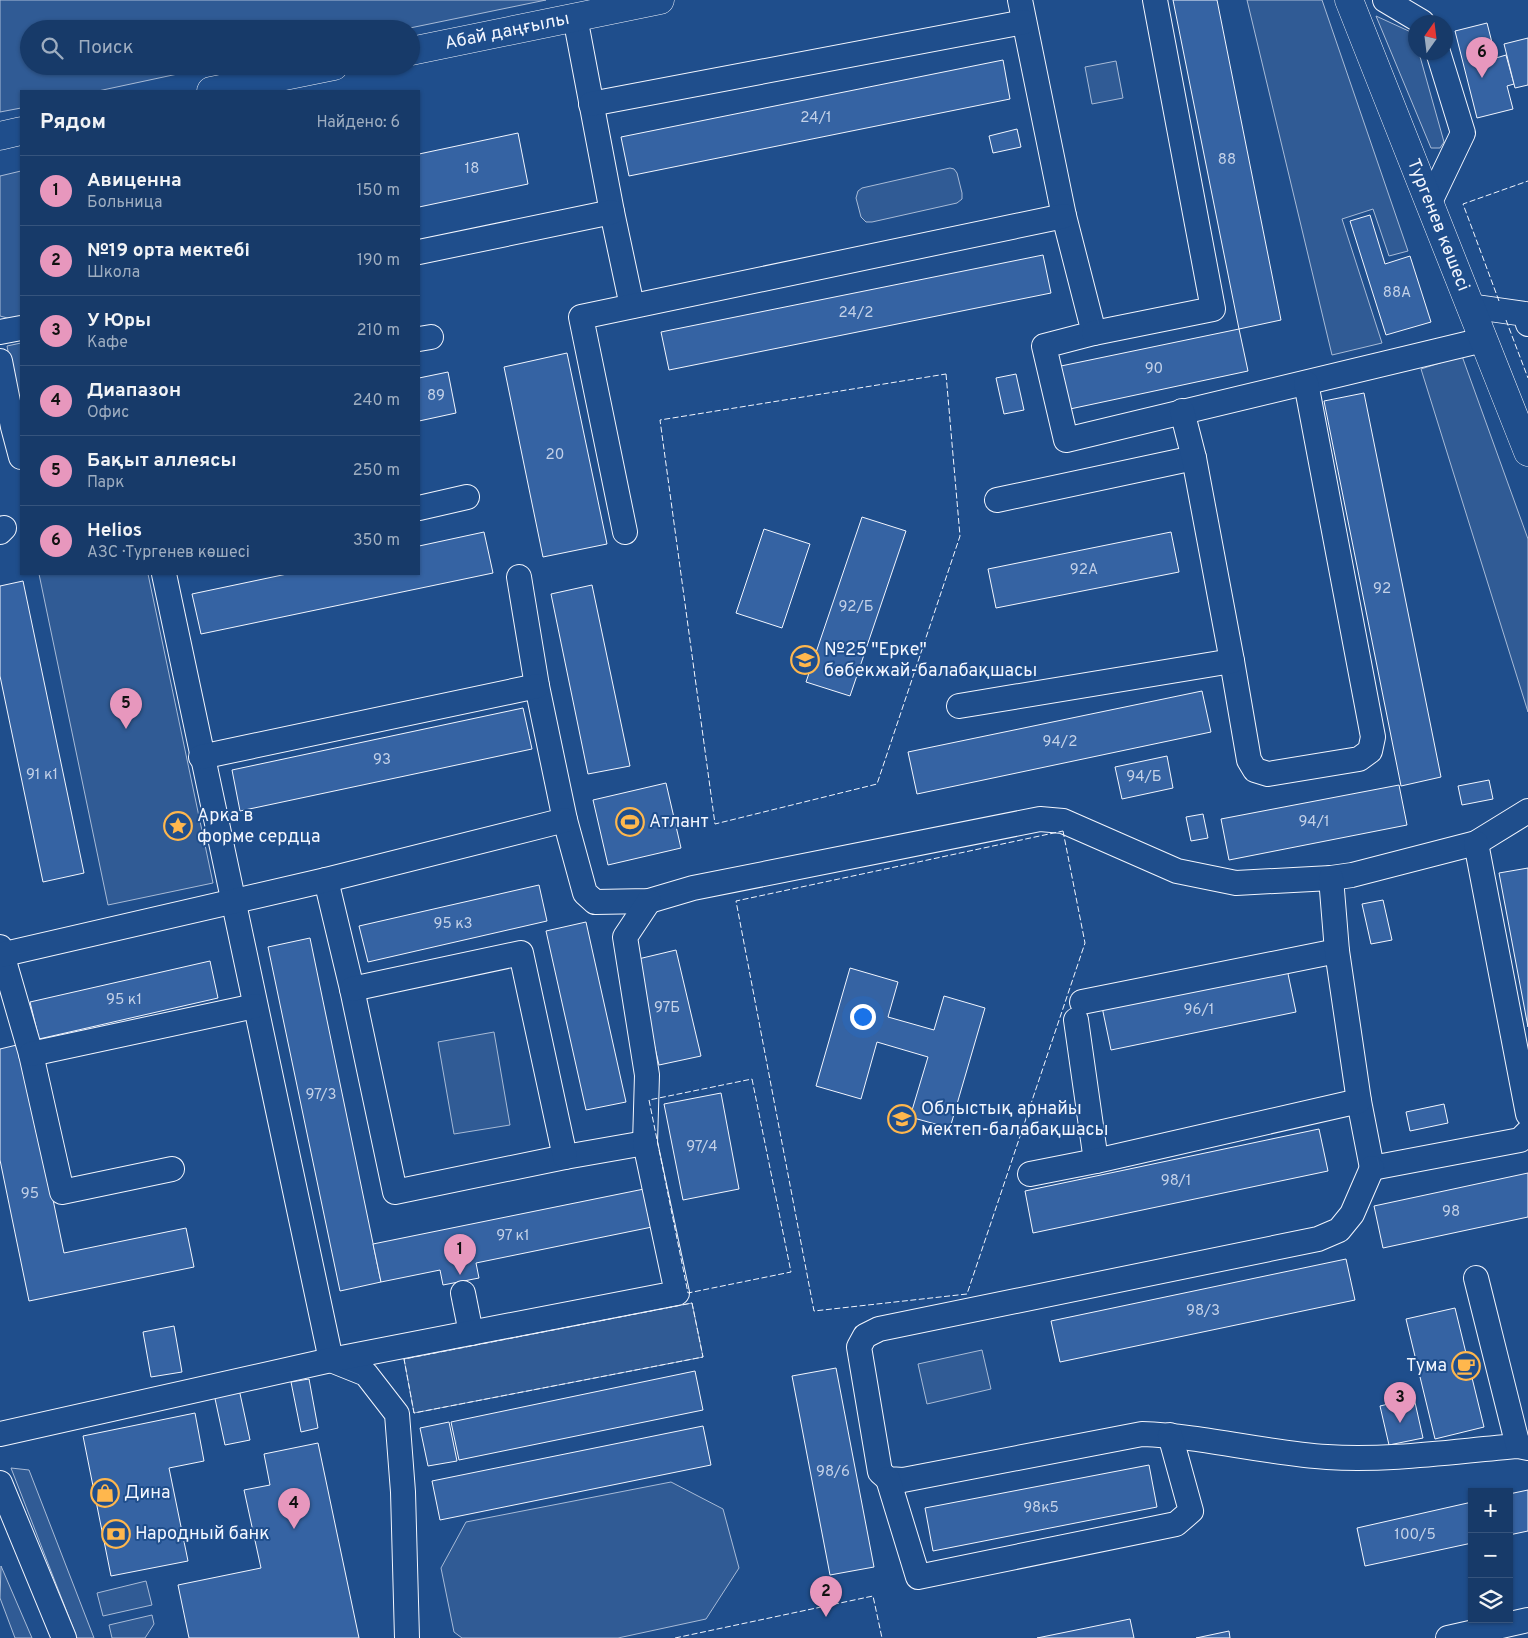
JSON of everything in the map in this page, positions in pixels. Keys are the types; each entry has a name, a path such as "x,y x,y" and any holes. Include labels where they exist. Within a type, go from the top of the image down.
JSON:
{"main road":[{"name":"Абай даңғылы","path":"420,48 660,0"},
{"name":"Тургенев көшесі","path":"1349,0 1528,452"},
{"path":"221,90 301,82 315,75"},
{"path":"0,136 20,131"}],"street":[{"path":"1155,0 1213,309 1094,333 1044,346 1066,440 1483,340"},
{"path":"1385,0 1410,15"},
{"path":"591,104 1022,11 1064,216 1094,333"},
{"path":"575,17 632,306"},
{"path":"1429,204 1463,133 1440,60"},
{"path":"420,252 612,212"},
{"path":"625,532 581,317 1064,216"},
{"path":"1469,306 1525,314 1528,324"},
{"path":"0,332 20,328"},
{"path":"0,361 6,428 20,455"},
{"path":"1182,411 1194,458 1249,760 1255,770 1268,774 1359,759 1370,751 1374,737 1306,383"},
{"path":"997,500 1194,458"},
{"path":"420,508 467,497"},
{"path":"164,575 331,1360"},
{"path":"519,578 537,686 565,820 585,893 595,902 649,901 693,888 1040,819 1063,821 1176,871 1185,873 1236,883 1331,878 1352,875 1476,843 1528,811"},
{"path":"959,706 1232,661"},
{"path":"202,756 537,686"},
{"path":"172,1169 62,1192 31,1054 1,952 326,880 565,820"},
{"path":"1476,843 1528,1114"},
{"path":"1170,1435 1191,1511 1176,1524 918,1577 888,1479 880,1472 859,1347 865,1336 879,1329 1318,1239 1339,1230 1352,1214 1372,1168 1359,1101 1337,951 1331,878"},
{"path":"326,880 352,989 395,1192 644,1143"},
{"path":"0,1434 331,1360 676,1293 644,1143 647,1074 625,938 649,901"},
{"path":"1096,1161 1079,1011 1337,951"},
{"path":"352,989 521,954 565,1158"},
{"path":"31,1054 255,1006"},
{"path":"1030,1174 1096,1161 1359,1101"},
{"path":"1372,1168 1520,1140 1528,1132"},
{"path":"888,1479 903,1480 1142,1434 1170,1435 1262,1450 1328,1457 1404,1456 1523,1447 1476,1278"},
{"path":"463,1293 471,1333"},
{"path":"331,1360 366,1374 397,1414 403,1492 407,1638"},
{"path":"0,1483 7,1522 64,1638"},
{"path":"1448,1638 1528,1620"}],"shaded area":[{"path":"0,0 546,0 420,26 420,20 20,20 20,75 173,75 103,90 20,90 20,108 0,112"},
{"path":"1247,0 1322,0 1408,251 1389,256 1373,209 1342,219 1382,343 1332,355"},
{"path":"1376,16 1408,31 1408,60 1421,60 1444,142 1440,148 1431,148"},
{"path":"1116,61 1123,98 1092,104 1085,67"},
{"path":"950,168 954,169 957,173 962,193 962,199 957,203 872,222 866,222 861,217 856,198 858,191 862,188"},
{"path":"20,171 20,321 0,316 0,176"},
{"path":"20,343 20,408 7,346"},
{"path":"1462,356 1528,539 1528,712 1421,369"},
{"path":"39,575 148,575 213,883 108,905"},
{"path":"494,1032 510,1125 454,1134 438,1042"},
{"path":"692,1303 703,1357 414,1413 404,1359"},
{"path":"982,1350 991,1389 927,1404 918,1364"},
{"path":"11,1468 29,1470 94,1638 77,1638"},
{"path":"671,1482 723,1509 739,1568 706,1619 618,1638 462,1638 454,1632 441,1568 466,1522"},
{"path":"1,1566 32,1638 15,1638 0,1598"},
{"path":"146,1581 152,1605 103,1616 97,1593"},
{"path":"152,1615 154,1624 145,1638 112,1638 109,1625"}],"building":[{"path":"1173,0 1217,0 1281,320 1239,329"},
{"path":"1487,23 1496,58 1506,55 1514,84 1507,86 1513,109 1477,118 1455,31"},
{"path":"1528,38 1528,85 1515,88 1504,44"},
{"path":"1003,60 1010,99 629,176 621,137"},
{"path":"1017,129 1021,147 993,153 989,136"},
{"path":"518,133 528,184 420,207 420,154"},
{"path":"1370,215 1385,264 1410,256 1431,322 1386,335 1350,221"},
{"path":"1043,255 1051,293 669,370 661,332"},
{"path":"1239,329 1248,371 1070,409 1061,366"},
{"path":"567,353 607,544 543,557 504,367"},
{"path":"448,372 456,413 420,421 420,378"},
{"path":"1016,374 1024,410 1004,414 996,378"},
{"path":"1364,393 1441,777 1401,786 1324,401"},
{"path":"862,517 906,531 850,696 806,682"},
{"path":"764,529 810,544 782,628 736,613"},
{"path":"484,532 493,573 201,634 192,594 282,575 420,575 420,546"},
{"path":"1171,532 1179,572 996,608 988,569"},
{"path":"23,581 84,873 43,882 0,676 0,586"},
{"path":"592,585 630,766 588,774 551,594"},
{"path":"1202,691 1211,732 917,794 908,752"},
{"path":"523,708 532,749 240,811 232,770"},
{"path":"1167,756 1173,788 1122,799 1115,767"},
{"path":"1489,780 1493,799 1462,805 1458,786"},
{"path":"666,783 681,848 608,865 593,800"},
{"path":"1399,785 1407,825 1229,860 1221,819"},
{"path":"1203,814 1208,838 1191,841 1186,817"},
{"path":"1528,868 1528,1027 1499,873"},
{"path":"539,885 547,921 368,962 359,926"},
{"path":"1383,900 1392,940 1371,944 1362,904"},
{"path":"586,922 626,1102 586,1110 546,931"},
{"path":"310,938 381,1282 340,1291 268,947"},
{"path":"676,950 701,1056 659,1065 634,960"},
{"path":"210,961 218,998 39,1039 30,1002"},
{"path":"850,968 898,982 888,1017 934,1030 944,996 985,1008 950,1128 910,1117 928,1057 877,1042 861,1099 816,1086"},
{"path":"1287,969 1296,1012 1111,1050 1102,1007"},
{"path":"21,1044 64,1253 186,1228 194,1267 29,1301 0,1160 0,1049"},
{"path":"721,1093 739,1189 683,1200 664,1104"},
{"path":"1444,1104 1448,1123 1410,1131 1406,1112"},
{"path":"1319,1129 1328,1171 1033,1233 1025,1191"},
{"path":"1528,1173 1528,1217 1383,1248 1374,1206"},
{"path":"644,1189 652,1227 476,1263 479,1278 443,1285 440,1270 381,1282 373,1244"},
{"path":"1346,1259 1355,1300 1060,1362 1051,1321"},
{"path":"1455,1308 1484,1427 1435,1439 1406,1319"},
{"path":"174,1326 182,1372 151,1377 143,1332"},
{"path":"836,1368 874,1567 830,1575 792,1376"},
{"path":"695,1371 703,1410 459,1460 451,1422"},
{"path":"309,1379 318,1428 301,1432 291,1382"},
{"path":"239,1389 250,1440 225,1445 214,1394"},
{"path":"1414,1398 1423,1438 1389,1445 1380,1406"},
{"path":"195,1413 204,1461 169,1468 188,1561 111,1576 83,1436"},
{"path":"449,1422 457,1461 428,1466 420,1428"},
{"path":"703,1426 711,1465 440,1520 432,1481"},
{"path":"318,1443 359,1638 189,1638 178,1585 261,1568 244,1490 270,1485 264,1454"},
{"path":"1149,1465 1157,1507 933,1551 925,1508"},
{"path":"1528,1490 1528,1531 1513,1534 1513,1533 1513,1493"},
{"path":"1468,1503 1468,1544 1365,1566 1357,1528"},
{"path":"1130,1619 1134,1638 1037,1638"},
{"path":"1229,1631 1230,1638 1196,1638"}],"fence":[{"path":"1499,301 1463,204 1528,181"},
{"path":"1506,320 1528,378"},
{"path":"946,374 960,536 877,784 715,824 660,420 946,374"},
{"path":"1063,831 1085,943 967,1294 814,1311 736,901 1063,831"},
{"path":"752,1079 791,1272 688,1293 649,1100 752,1079"},
{"path":"692,1303 703,1357 414,1413 404,1359 692,1303"},
{"path":"675,1638 873,1596 882,1638"}],"place":[{"name":"Helios","path":"1482,78"},
{"name":"№25 \"Ерке\" бөбекжай-балабақшасы","path":"805,660"},
{"name":"Бақыт аллеясы","path":"126,729"},
{"name":"Атлант","path":"630,822"},
{"name":"Арка в форме сердца","path":"178,826"},
{"name":"Облыстық арнайы мектеп-балабақшасы","path":"902,1119"},
{"name":"Авиценна","path":"460,1275"},
{"name":"Тума","path":"1466,1366"},
{"name":"У Юры","path":"1400,1423"},
{"name":"Дина","path":"105,1493"},
{"name":"Диапазон","path":"294,1529"},
{"name":"Народный банк","path":"116,1534"},
{"name":"№19 орта мектебі","path":"826,1617"}]}
